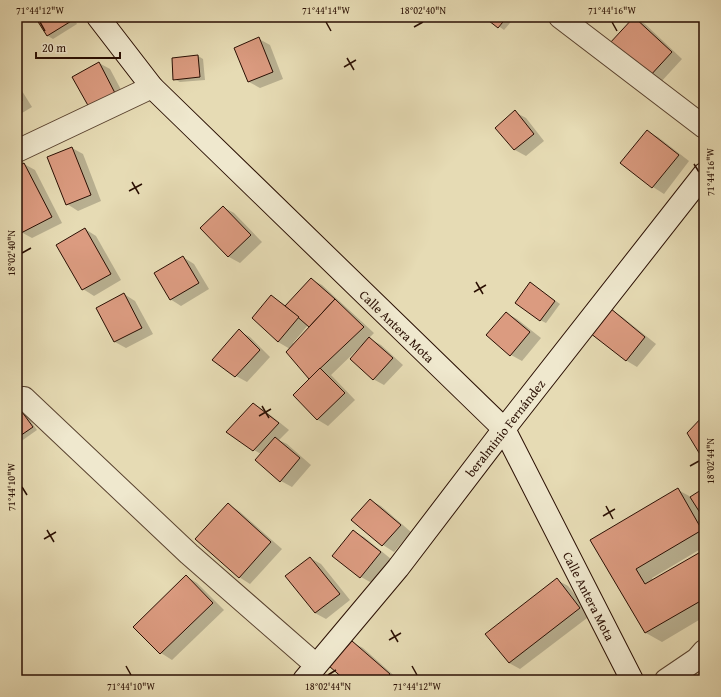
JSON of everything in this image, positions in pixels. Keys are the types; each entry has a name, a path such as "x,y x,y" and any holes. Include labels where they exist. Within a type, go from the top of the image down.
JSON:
{"street":[{"name":"Calle Antera Mota","path":"98,17 152,88 504,429 632,680"},
{"path":"560,17 704,127"},
{"path":"17,150 152,88"},
{"name":"beralminio Fernández","path":"310,673 398,568 504,429 704,174"},
{"path":"24,398 189,554 310,673"},
{"path":"666,680 697,659 704,652"}],"building":[{"path":"35,17 70,17 73,20 47,36"},
{"path":"484,17 507,17 498,28"},
{"path":"634,17 672,52 649,77 609,44"},
{"path":"259,37 273,72 248,82 234,48"},
{"path":"198,55 200,77 173,80 172,58"},
{"path":"99,62 116,95 90,109 72,77"},
{"path":"17,93 22,101 17,104"},
{"path":"515,110 534,134 514,150 495,128"},
{"path":"647,130 679,155 652,188 620,163"},
{"path":"72,147 91,195 66,205 47,157"},
{"path":"24,163 52,217 21,233 17,226 17,167"},
{"path":"223,206 251,235 228,257 200,228"},
{"path":"85,228 111,274 82,290 56,245"},
{"path":"183,256 199,283 170,300 154,273"},
{"path":"311,278 335,299 309,327 285,306"},
{"path":"530,282 555,301 540,321 515,303"},
{"path":"124,293 142,328 114,342 96,308"},
{"path":"271,295 299,317 278,342 252,318"},
{"path":"335,299 364,327 309,379 286,352"},
{"path":"610,308 645,337 626,361 590,333"},
{"path":"506,312 530,332 510,356 486,335"},
{"path":"239,329 260,350 235,377 212,360"},
{"path":"369,337 393,358 373,380 350,359"},
{"path":"320,368 345,393 317,420 293,395"},
{"path":"253,403 279,423 253,451 226,432"},
{"path":"17,405 33,427 17,438"},
{"path":"704,415 704,461 687,433"},
{"path":"275,437 300,458 280,482 255,460"},
{"path":"678,488 702,530 636,569 645,584 704,550 704,599 645,633 590,540"},
{"path":"704,488 704,519 690,497"},
{"path":"370,499 401,525 382,546 351,520"},
{"path":"228,503 271,542 239,578 195,539"},
{"path":"353,530 381,552 360,578 332,556"},
{"path":"310,557 340,594 315,613 285,576"},
{"path":"186,575 213,603 160,654 133,627"},
{"path":"557,578 580,608 509,663 485,634"},
{"path":"352,641 390,674 385,680 345,680 329,666"}]}
